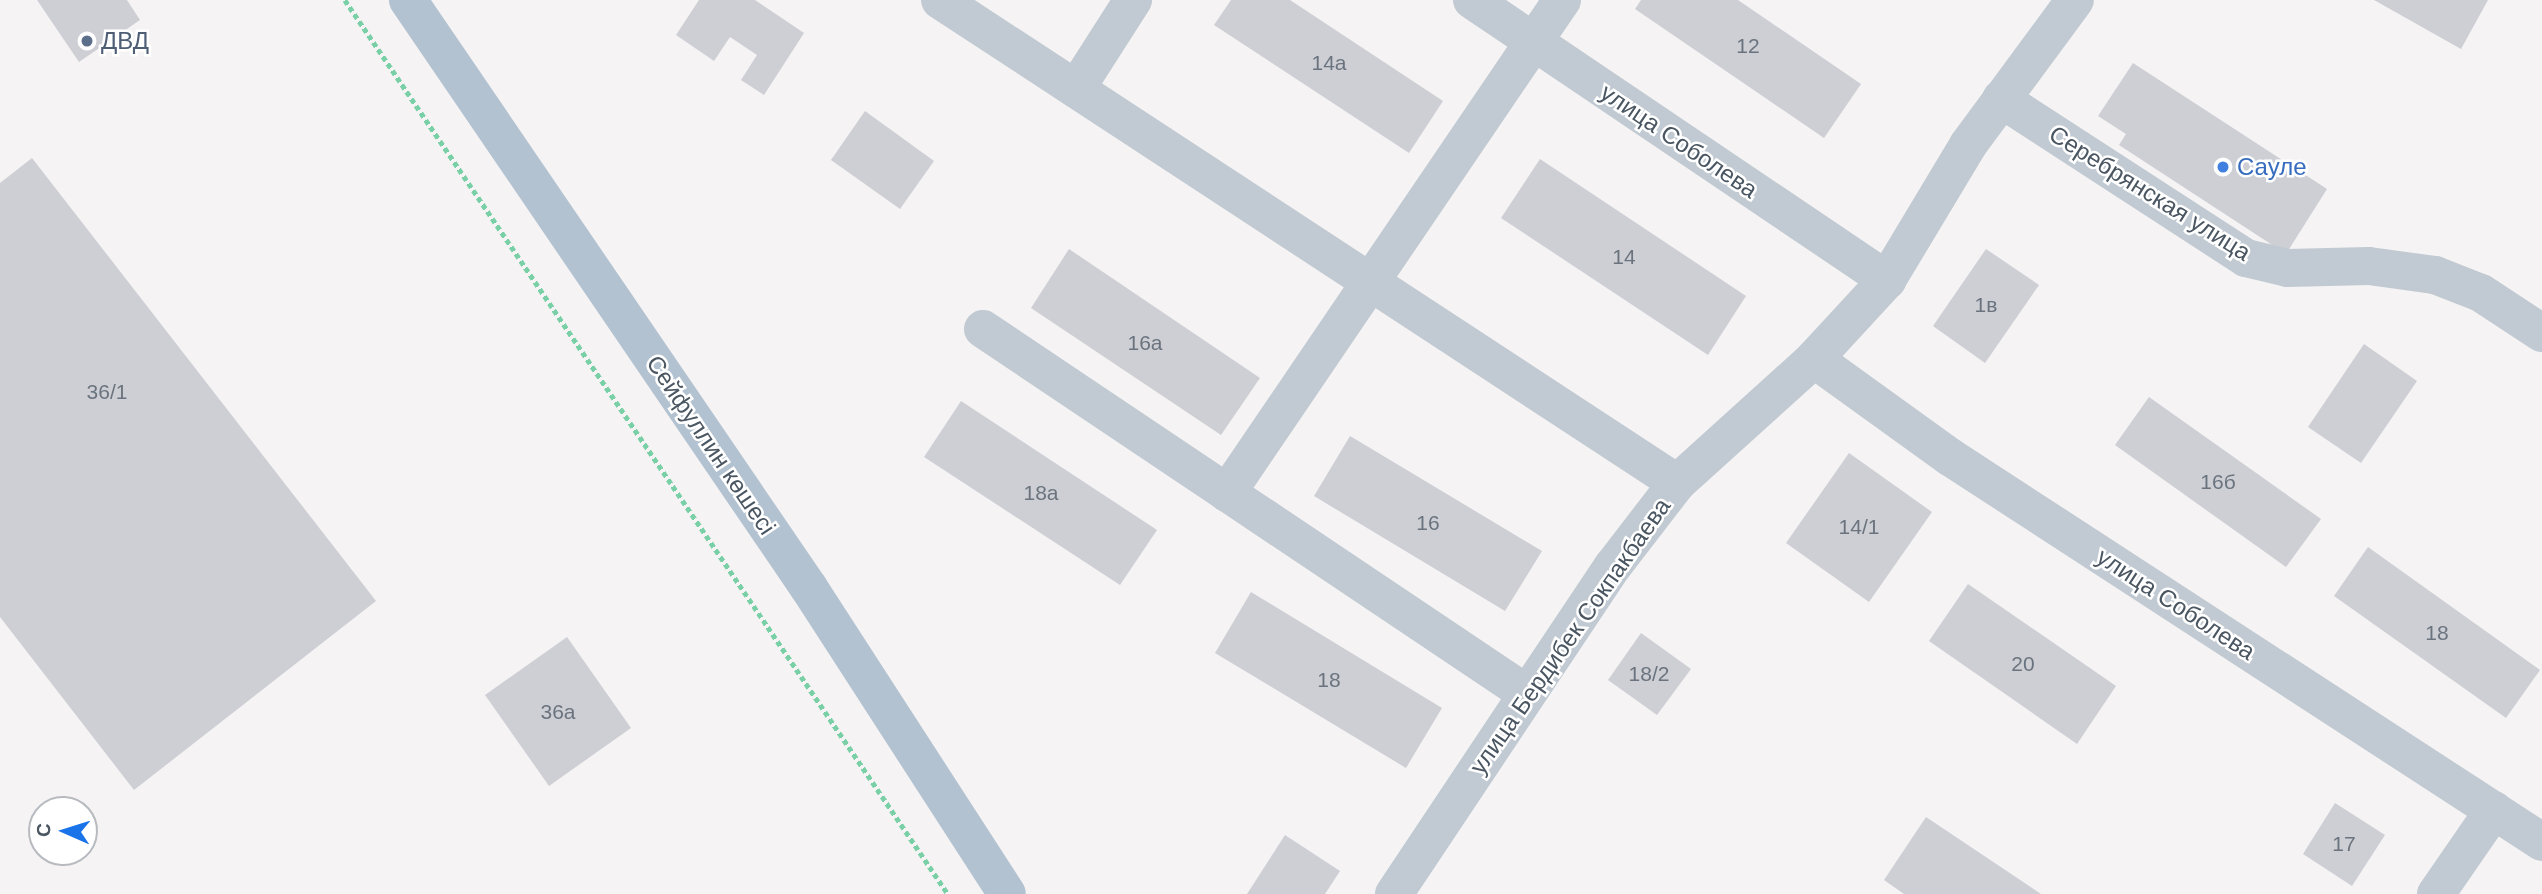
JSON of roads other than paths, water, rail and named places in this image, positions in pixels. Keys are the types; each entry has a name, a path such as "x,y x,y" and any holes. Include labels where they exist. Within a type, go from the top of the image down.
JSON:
{"main road":[{"name":"Сейфуллин көшесі","path":"408,0 809,588 1007,894"}],"street":[{"path":"940,0 1677,483"},
{"path":"1076,89 1133,0"},
{"name":"улица Соболева","path":"1472,0 1887,280"},
{"path":"1227,493 1562,0"},
{"name":"улица Бердибек Сокпакбаева","path":"1394,894 1526,693 1677,483 1814,359 1887,280 2001,99 2075,0"},
{"name":"Серебрянская улица","path":"2001,99 2246,258 2288,268 2369,266 2435,275 2481,293 2542,333"},
{"path":"983,329 1526,693"},
{"name":"улица Соболева","path":"1814,359 1950,457 2542,842"},
{"path":"2436,894 2494,810"}],"place":[{"name":"ДВД","path":"87,41"},
{"name":"Сауле","path":"2223,167"}]}
